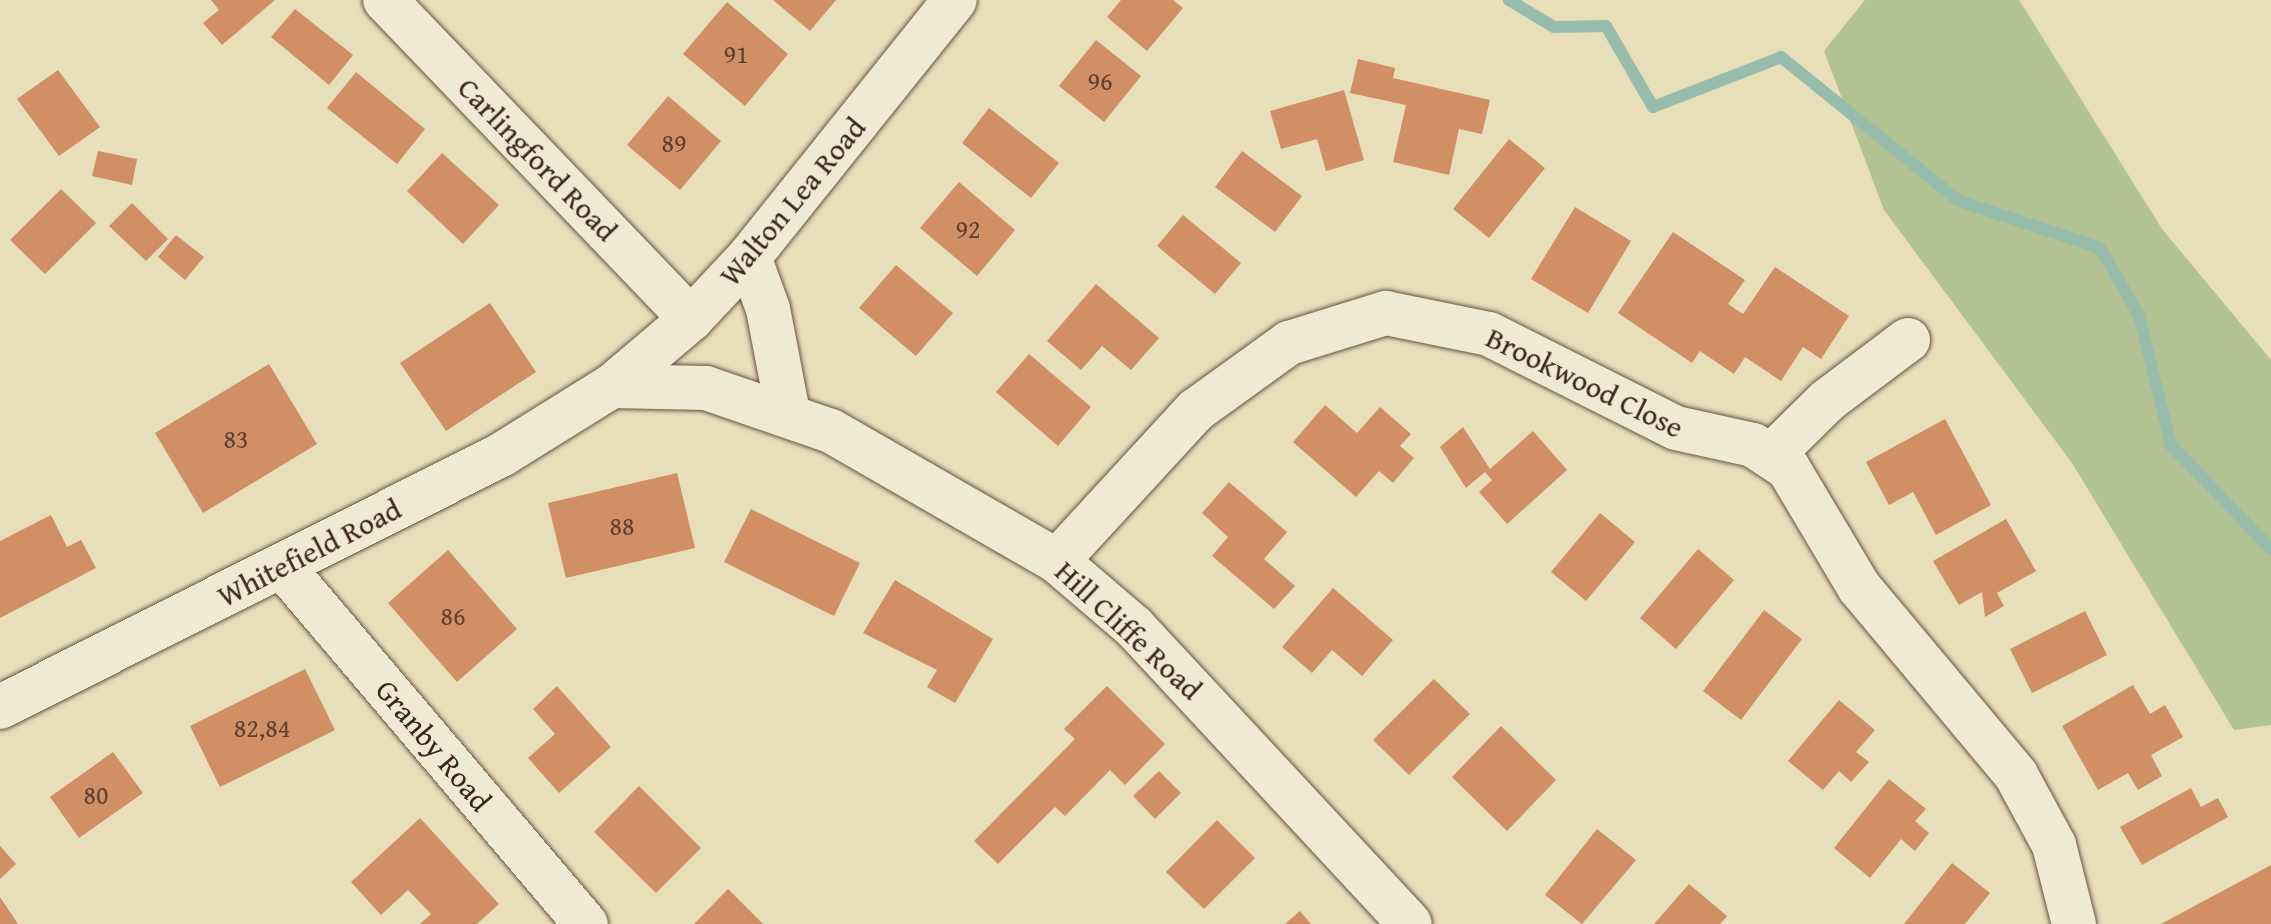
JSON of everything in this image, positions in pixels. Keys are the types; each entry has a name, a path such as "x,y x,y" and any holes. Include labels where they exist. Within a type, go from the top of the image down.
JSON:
{"street":[{"name":"Carlingford Road","path":"385,0 691,319"},
{"name":"Walton Lea Road","path":"612,386 691,319 749,257 955,0"},
{"path":"749,257 768,309 788,413"},
{"name":"Brookwood Close","path":"1057,561 1225,385 1289,343 1371,315 1417,314 1489,334 1693,435 1773,454"},
{"path":"1908,340 1828,400 1773,454 1801,486 1859,587 2016,775 2054,845 2074,924"},
{"name":"Hill Cliffe Road","path":"612,386 706,388 788,413 950,494 1057,561 1155,648 1410,924"},
{"name":"Whitefield Road","path":"0,707 501,455 612,386"},
{"name":"Granby Road","path":"282,566 586,924"}],"green space":[{"path":"1865,0 2019,0 2162,229 2271,360 2271,725 2234,730 2072,463 1884,210 1824,51"}],"building":[{"path":"211,0 275,0 222,45 203,23 219,10"},
{"path":"773,0 836,0 810,31"},
{"path":"1121,0 1173,0 1183,8 1147,51 1107,17"},
{"path":"727,2 788,54 745,106 683,54"},
{"path":"295,9 353,55 329,85 271,37"},
{"path":"1096,40 1141,76 1104,122 1059,86"},
{"path":"1358,59 1395,68 1393,78 1490,100 1482,134 1459,129 1449,175 1393,162 1406,105 1350,93"},
{"path":"58,70 100,127 59,156 17,99"},
{"path":"356,72 425,129 397,164 327,108"},
{"path":"1344,90 1364,160 1326,171 1317,139 1281,149 1270,111"},
{"path":"668,96 721,141 680,190 627,145"},
{"path":"989,108 1059,163 1031,198 962,143"},
{"path":"1509,139 1545,168 1489,238 1453,209"},
{"path":"98,151 137,159 132,185 92,176"},
{"path":"1242,151 1302,196 1275,232 1215,187"},
{"path":"442,153 499,205 463,244 407,191"},
{"path":"959,182 1015,230 977,276 920,228"},
{"path":"61,189 96,223 45,274 10,240"},
{"path":"132,203 168,239 146,261 109,226"},
{"path":"1575,207 1631,241 1588,313 1531,279"},
{"path":"1183,215 1241,263 1215,294 1157,246"},
{"path":"1673,232 1745,280 1728,304 1743,314 1775,267 1849,316 1821,359 1803,347 1781,381 1745,357 1734,374 1700,351 1692,363 1618,313"},
{"path":"176,235 204,257 185,280 158,257"},
{"path":"896,265 953,313 916,356 859,308"},
{"path":"1096,284 1159,338 1131,370 1102,346 1081,370 1047,341"},
{"path":"490,303 536,372 446,431 400,363"},
{"path":"1029,354 1091,407 1058,446 996,392"},
{"path":"269,364 317,444 203,513 155,433"},
{"path":"1325,405 1357,433 1380,407 1411,434 1400,446 1414,458 1393,483 1379,471 1356,497 1293,442"},
{"path":"1945,419 1991,505 1936,535 1913,492 1889,505 1866,462"},
{"path":"1463,427 1490,469 1533,431 1567,470 1507,524 1479,492 1492,480 1485,472 1466,488 1440,447"},
{"path":"677,473 695,548 566,578 548,503"},
{"path":"1229,482 1287,532 1264,559 1295,586 1274,609 1212,556 1228,537 1202,513"},
{"path":"751,509 860,563 834,616 724,562"},
{"path":"1600,513 1635,542 1586,601 1551,572"},
{"path":"51,515 67,547 81,540 96,568 0,618 0,541"},
{"path":"2006,519 2036,571 1997,593 2004,606 1985,617 1982,592 1959,605 1933,561"},
{"path":"1698,549 1734,580 1676,649 1640,618"},
{"path":"448,550 517,629 457,682 388,603"},
{"path":"895,580 993,639 955,703 927,687 937,670 863,633"},
{"path":"1333,588 1393,640 1362,676 1332,650 1312,673 1282,647"},
{"path":"1764,610 1802,639 1741,720 1703,691"},
{"path":"2085,611 2107,655 2032,693 2010,649"},
{"path":"305,669 335,730 220,787 190,726"},
{"path":"1434,679 1470,714 1409,775 1373,740"},
{"path":"2133,685 2150,714 2165,705 2183,737 2151,755 2162,776 2138,790 2128,773 2098,790 2062,726"},
{"path":"557,686 611,747 559,793 528,758 555,734 533,709"},
{"path":"1107,686 1165,744 1125,785 1110,770 1065,816 1055,807 998,864 974,841 1075,739 1064,729"},
{"path":"1839,700 1875,730 1856,752 1869,762 1851,782 1839,771 1823,790 1788,761"},
{"path":"1501,726 1556,780 1507,831 1452,777"},
{"path":"113,752 143,793 79,838 50,797"},
{"path":"1159,771 1181,793 1155,819 1133,796"},
{"path":"1889,779 1926,809 1915,821 1929,833 1915,851 1901,839 1870,878 1834,848"},
{"path":"639,786 701,848 656,893 594,832"},
{"path":"2191,788 2201,807 2218,798 2228,817 2142,865 2120,827"},
{"path":"420,818 499,904 477,924 420,924 431,914 408,890 381,915 351,882"},
{"path":"1217,820 1255,858 1204,909 1166,872"},
{"path":"1597,829 1636,860 1582,924 1545,895"},
{"path":"0,846 16,864 0,879"},
{"path":"1952,863 1990,893 1965,924 1904,924"},
{"path":"2271,865 2271,924 2161,924"},
{"path":"1689,884 1727,916 1720,924 1654,924"},
{"path":"728,889 763,924 694,924"},
{"path":"0,897 18,924 0,924"},
{"path":"1300,911 1311,924 1285,924"}],"waterway":[{"path":"1509,0 1554,27 1606,26 1653,107 1781,57 1959,201 2100,248 2139,315 2171,445 2271,549"}]}
